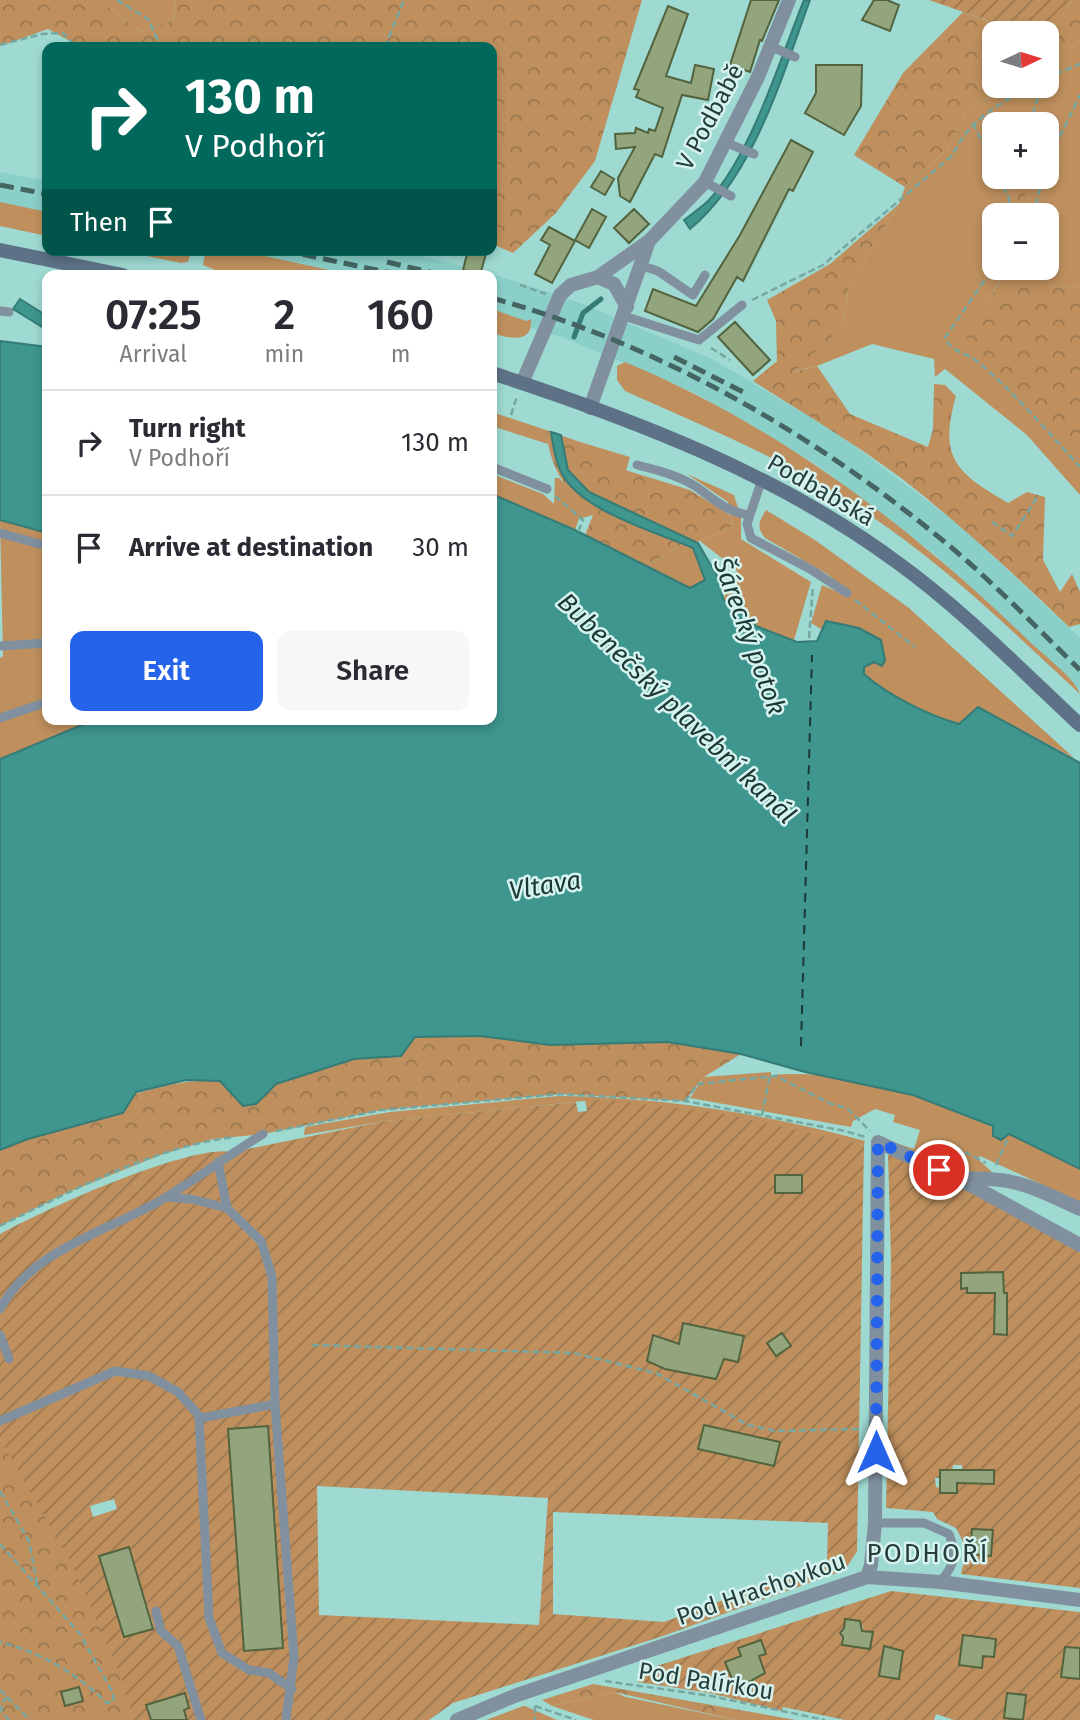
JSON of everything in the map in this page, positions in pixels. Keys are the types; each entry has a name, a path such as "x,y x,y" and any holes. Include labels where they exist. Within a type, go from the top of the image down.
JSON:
{"main road":[{"path":"0,250 98,270"},
{"name":"Podbabská","path":"497,375 590,408 762,479 898,562 964,617 1080,725"}],"street":[{"name":"V Podbabě","path":"522,383 560,295 571,285 598,277 649,241 709,184 731,144 775,49 789,0"},
{"name":"V Podbabě","path":"590,408 644,267 649,241"},
{"path":"598,277 614,284 626,312"},
{"path":"878,1142 959,1179 1080,1245"},
{"name":"Pod Hrachovkou","path":"457,1720 582,1672 867,1577 875,1523 878,1142"},
{"path":"959,1179 989,1178 1027,1184 1080,1209"},
{"path":"867,1577 940,1582 1080,1600"}],"lane":[{"path":"775,49 795,57"},
{"path":"731,144 754,154"},
{"path":"709,184 731,196"},
{"path":"644,267 658,271 693,295 705,275"},
{"path":"626,312 699,340 742,305"},
{"path":"637,465 667,472 733,512 749,515"},
{"path":"497,469 547,489"},
{"path":"762,479 747,524 751,538 847,593"},
{"path":"0,533 42,545"},
{"path":"0,646 42,643"},
{"path":"0,718 42,704"},
{"path":"0,1309 12,1287 50,1256 166,1197 263,1134"},
{"path":"218,1162 228,1208"},
{"path":"166,1197 191,1199 228,1208 261,1241 272,1276 275,1404 294,1657 286,1720"},
{"path":"0,1335 9,1359"},
{"path":"0,1421 115,1371 149,1376 178,1392 201,1419 275,1404"},
{"path":"199,1416 209,1619 222,1653 249,1670 269,1672 292,1689"},
{"path":"875,1523 924,1523 949,1534 954,1547 953,1568 940,1582"},
{"path":"156,1611 161,1631 178,1646 201,1720"}],"path":[{"path":"117,0 148,19 159,42"},
{"path":"387,42 404,0"},
{"path":"0,45 42,34 63,33 71,42"},
{"path":"1059,73 1080,64"},
{"path":"1059,138 1080,94"},
{"path":"742,305 823,265 953,155 961,136 973,123 1013,98"},
{"path":"973,123 982,142"},
{"path":"1003,190 1009,203"},
{"path":"985,280 944,338 949,347 975,359 1018,398 1080,467"},
{"path":"520,285 552,296"},
{"path":"699,340 730,360"},
{"path":"511,415 522,383"},
{"path":"547,489 583,520 578,532"},
{"path":"992,522 1012,536 1038,496"},
{"path":"809,638 816,573"},
{"path":"847,593 915,647"},
{"path":"762,1115 770,1075"},
{"path":"685,1101 698,1084 770,1075 853,1112 878,1142"},
{"path":"0,1226 64,1194 163,1154 213,1139 263,1134 382,1110 560,1094 685,1101 845,1131 878,1142"},
{"path":"995,1167 1007,1140"},
{"path":"312,1345 574,1353 656,1373 748,1425 775,1431 876,1429"},
{"path":"0,1491 29,1541 37,1584"},
{"path":"0,1544 80,1634 113,1693 114,1702 107,1703 82,1679 31,1651 0,1642"},
{"name":"Pod Palírkou","path":"582,1672 616,1685 711,1696 825,1720"},
{"path":"0,1690 30,1720"},
{"path":"517,1695 535,1706 576,1720"},
{"path":"7,1697 1,1705 2,1712 9,1720"},
{"path":"535,1706 536,1720"}],"shaded area":[{"path":"0,172 42,180 42,219 0,211"},
{"path":"225,256 421,256 476,270 294,270"},
{"path":"497,276 580,303 712,359 837,433 962,527 1080,638 1080,690 937,556 816,464 695,393 567,339 497,317"}],"green space":[{"path":"0,0 100,0 142,32 173,20 176,0 642,0 595,161 556,213 513,253 497,246 497,42 72,42 48,29 0,46"},
{"path":"100,0 176,0 173,20 142,32"},
{"path":"929,0 1073,0 1058,21 989,21"},
{"path":"1073,0 1080,0 1080,41 1059,56 1059,21"},
{"path":"963,12 989,21 982,21 982,98 988,98 967,110 946,151 905,187 854,155 903,73"},
{"path":"1080,41 1080,285 1059,287 1040,280 1059,280 1059,203 1025,203 1025,189 1059,189 1059,112 982,112 982,189 1012,189 1008,203 982,203 982,280 1000,280 967,337 1080,461 1080,495 1027,435 945,369 935,377 934,359 872,344 817,366 792,372 842,328 849,287 899,204 905,187 946,151 967,110 988,98 1059,98 1059,56"},
{"path":"1012,189 1025,189 1025,203 1008,203"},
{"path":"0,202 42,211 42,235 0,226"},
{"path":"899,204 849,287 842,328 793,372 817,366 850,414 928,447 933,429 934,384 945,385 956,396 949,435 951,450 964,473 1008,503 1027,492 1045,497 1043,560 1060,592 1072,574 1080,592 1080,624 1069,627 987,550 901,478 847,440 753,381 777,361 776,321 767,300 830,264"},
{"path":"147,256 190,256 188,262"},
{"path":"205,256 265,256 329,270 215,270 203,265"},
{"path":"1000,280 1040,280 1059,287 1080,285 1080,461 966,337"},
{"path":"497,311 526,321 531,319 531,327 524,336 497,335"},
{"path":"625,362 736,416 840,482 937,558 984,599 1065,674 1080,694 951,577 868,514 780,462 625,391 617,380 617,366"},
{"path":"497,414 546,430 548,444 497,428"},
{"path":"546,430 580,442 580,460 593,460 690,490 730,515 732,527 700,541 683,544 647,566 585,535 593,515 574,496 555,468"},
{"path":"580,442 630,457 626,471 593,460 579,460"},
{"path":"687,474 734,495 741,517 741,539 811,582 794,640 756,626 723,599 737,570 700,541 732,527 728,502"},
{"path":"497,476 543,494 554,504 555,478 559,478 593,515 579,519 575,530 497,496"},
{"path":"766,510 815,540 909,608 1074,758 978,707 959,724 935,715 909,704 864,674 864,667 874,662 883,665 826,621 821,629 811,623 822,585 845,595 848,590 827,574 765,538 760,531 760,524"},
{"path":"0,520 42,532 42,725 82,725 0,759 0,658 3,656"},
{"path":"683,544 693,548 706,580 690,588 647,566"},
{"path":"480,1036 550,1045 667,1042 741,1054 704,1077 685,1101 560,1094 382,1110 263,1134 213,1139 163,1154 64,1194 0,1226 0,1150 107,1104 162,1086 220,1080 243,1106 256,1104 275,1084 354,1059 401,1056 415,1037"},
{"path":"771,1072 771,1075 811,1075 851,1080 891,1089 969,1117 1080,1169 1080,1202 980,1156 978,1159 993,1173 950,1173 890,1141 914,1149 920,1130 893,1122 895,1115 875,1109 853,1121 851,1127 690,1098 704,1077"},
{"path":"559,1096 636,1100 714,1109 828,1131 865,1141 864,1145 604,1099 385,1121 304,1135 305,1127 390,1112"},
{"path":"604,1099 720,1113 864,1145 857,1551 845,1570 663,1636 453,1703 429,1720 187,1720 184,1710 189,1708 184,1693 147,1705 151,1720 134,1720 120,1675 72,1564 0,1439 0,1234 81,1195 184,1158 212,1152 233,1152 385,1121 576,1102 578,1112 587,1111 585,1100","holes":["775,1175 802,1175 775,1193","684,1323 743,1336 737,1362 678,1349","782,1333 791,1346 776,1356 767,1343","716,1367 720,1369 716,1379 665,1369","703,1425 779,1443 774,1466 698,1449","268,1427 283,1647 244,1651 228,1429","317,1486 548,1498 539,1625 319,1615","114,1499 117,1509 93,1517 90,1506","553,1512 828,1523 827,1561 664,1622 553,1614","129,1547 154,1628 124,1637 99,1556"]},
{"path":"888,1153 931,1170 1080,1250 1080,1588 961,1574 967,1549 956,1528 937,1519 933,1512 886,1508 891,1261","holes":["961,1273 1003,1273 1003,1288 967,1293 967,1288 961,1288","995,1293 1007,1293 1007,1335 994,1334","953,1465 962,1465 962,1470 993,1470 993,1484 957,1483 957,1493 936,1487 935,1478 940,1478 940,1471 952,1471"]},
{"path":"0,1439 10,1455 21,1445 146,1720 0,1720"},
{"path":"891,1591 1080,1612 1080,1720 954,1720 936,1714 934,1720 845,1720 783,1707 782,1711 710,1693 638,1682 638,1672","holes":["863,1626 862,1631 873,1633 870,1649 842,1645 841,1631","761,1640 766,1654 759,1656 765,1673 750,1679 751,1684 736,1689 726,1662 741,1656 738,1648","890,1647 903,1651 899,1679 880,1676 883,1649"]},
{"path":"593,1684 796,1720 736,1720 614,1692 552,1706 542,1700"},
{"path":"614,1692 626,1697 736,1720 594,1720 552,1706"},
{"path":"523,1706 557,1720 486,1720"}],"water":[{"path":"804,0 810,0 764,123 732,182 690,229 684,220 709,200 739,157 752,132"},
{"path":"20,299 42,313 42,327 13,309"},
{"path":"0,341 42,346 42,532 0,520"},
{"path":"551,432 561,435 568,470 589,492 698,543 720,581 723,599 756,626 797,642 817,641 826,621 859,628 881,640 885,660 882,666 874,662 864,667 864,674 897,697 959,724 978,707 1080,763 1080,1169 1009,1134 1001,1140 993,1136 993,1126 913,1095 805,1072 741,1054 668,1042 550,1045 480,1036 415,1037 401,1056 354,1059 276,1084 256,1104 243,1106 220,1081 186,1080 136,1092 123,1113 28,1139 0,1150 0,759 82,725 497,725 497,496 575,530 690,588 705,580 693,548 621,519 586,499 562,474"}],"building":[{"path":"751,0 779,0 762,41 760,40 750,72 730,65"},
{"path":"874,0 887,0 899,5 890,31 862,20"},
{"path":"668,6 688,14 666,76 691,83 695,65 714,69 708,100 682,95 662,157 655,154 630,202 620,196 618,178 635,147 616,149 615,134 635,133 636,128 648,133 649,129 655,131 663,108 636,97 639,90 634,89"},
{"path":"816,65 862,65 861,106 844,135 805,113 816,93"},
{"path":"791,140 813,152 793,191 789,189 743,281 737,277 713,319 698,332 645,311 653,289 696,306 740,235"},
{"path":"601,171 614,179 605,195 591,187"},
{"path":"592,209 606,217 589,248 575,240"},
{"path":"634,209 649,224 629,243 614,228"},
{"path":"549,227 575,241 552,283 535,274 550,245 541,240"},
{"path":"466,256 485,256 481,270 463,270"},
{"path":"735,322 770,360 753,375 718,337"},
{"path":"775,1175 802,1175 802,1193 775,1193"},
{"path":"1003,1272 1004,1293 1007,1293 1007,1335 994,1334 995,1293 967,1293 967,1288 961,1289 961,1273"},
{"path":"683,1323 744,1336 738,1362 724,1359 716,1379 665,1369 647,1361 653,1335 679,1344"},
{"path":"782,1333 791,1346 776,1356 767,1343"},
{"path":"704,1425 780,1442 774,1466 698,1449"},
{"path":"268,1426 283,1648 244,1651 228,1429"},
{"path":"940,1470 994,1470 994,1484 957,1483 957,1493 940,1493"},
{"path":"972,1529 993,1530 991,1556 970,1554"},
{"path":"129,1547 153,1629 124,1637 99,1556"},
{"path":"845,1619 860,1621 862,1631 873,1632 870,1649 842,1645 843,1637 840,1633"},
{"path":"963,1635 996,1639 994,1657 983,1656 982,1668 959,1665"},
{"path":"761,1640 766,1654 759,1656 765,1673 736,1689 725,1662 741,1656 738,1648"},
{"path":"884,1646 903,1651 899,1679 879,1676"},
{"path":"1065,1647 1080,1648 1080,1679 1061,1677"},
{"path":"79,1687 83,1701 65,1706 61,1692"},
{"path":"185,1693 189,1708 184,1710 187,1720 151,1720 146,1705"},
{"path":"1007,1693 1026,1695 1023,1720 1004,1718"}],"waterway":[{"name":"Šárecký potok","path":"574,337 583,313 601,299"}],"ferry route":[{"path":"801,1046 812,655"}],"railway":[{"path":"0,185 42,193"},
{"path":"310,256 376,270"},
{"path":"387,262 421,270"},
{"path":"497,300 554,317 614,340 731,396 788,429 895,503 946,543 1080,670"},
{"path":"674,357 743,392"}],"district":[{"name":"PODHOŘÍ","path":"928,1553"}],"route":[{"path":"876,1452 878,1142 939,1170"}],"water label":[{"name":"Bubenečský plavební kanál","path":"677,708"},
{"name":"Vltava","path":"545,885"}]}
